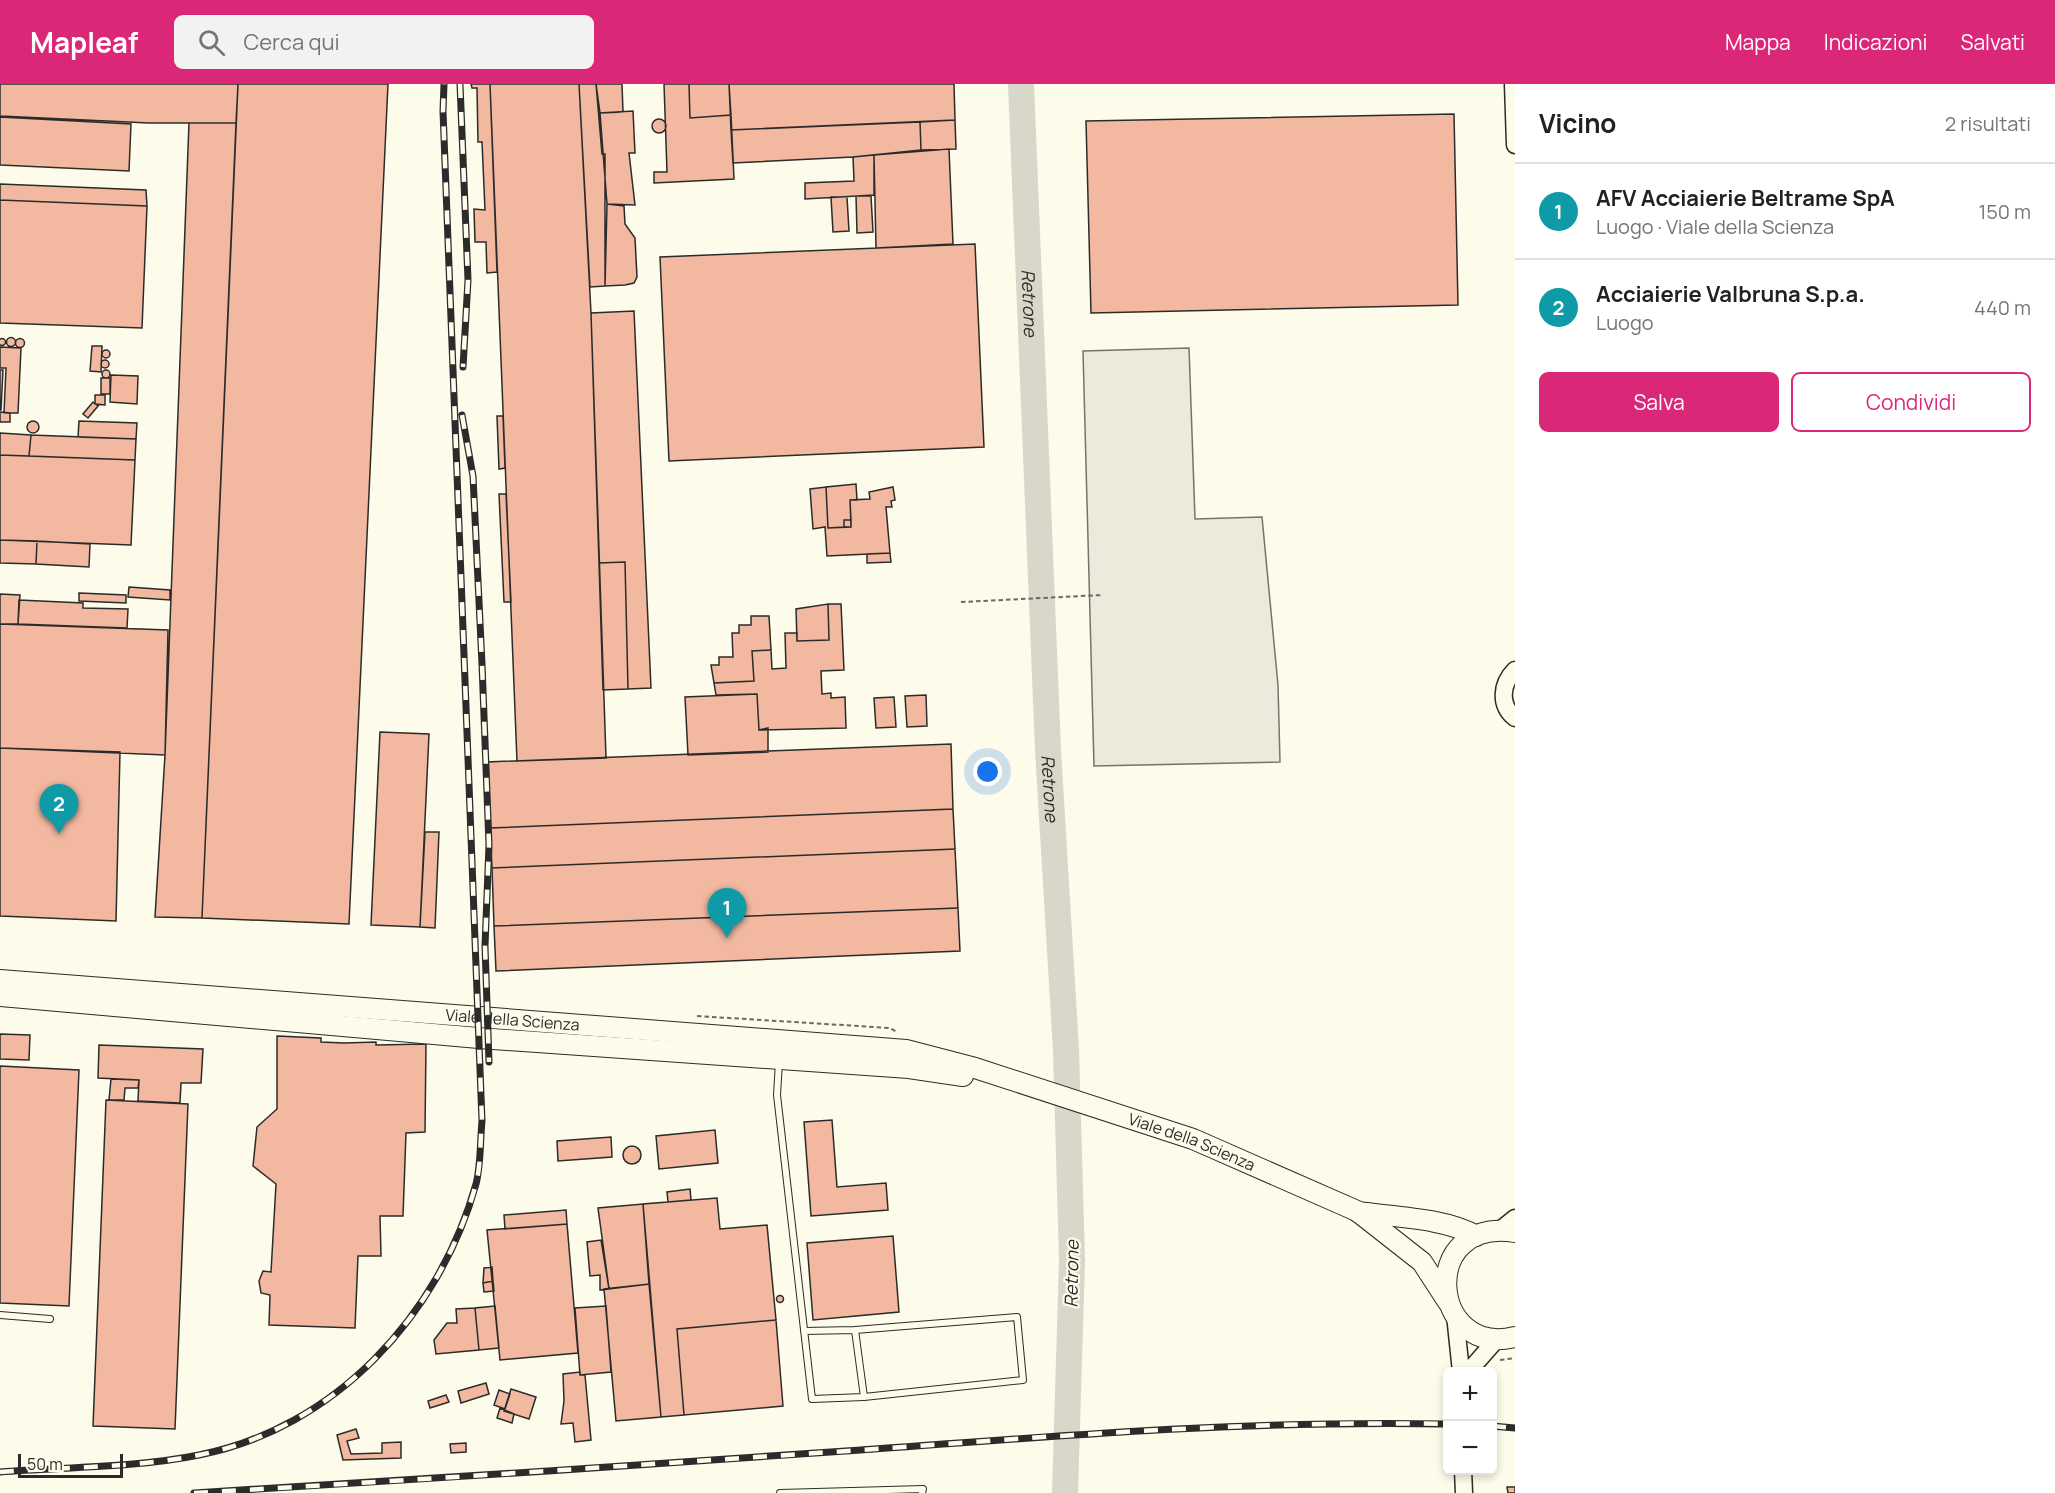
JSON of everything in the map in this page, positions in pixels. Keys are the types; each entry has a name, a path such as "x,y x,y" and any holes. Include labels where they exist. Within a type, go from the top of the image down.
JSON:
{"main road":[{"name":"Viale della Scienza","path":"0,980 906,1050 975,1068 1193,1139 1357,1211"},
{"name":"Viale della Scienza","path":"0,996 479,1038 909,1068 1021,1084"},
{"path":"1357,1211 1431,1223 1467,1231 1476,1236"},
{"path":"1357,1211 1422,1262 1451,1309 1466,1328 1481,1336 1506,1338"},
{"path":"1451,1309 1445,1286 1450,1264 1462,1244 1476,1236 1510,1227"}],"street":[{"path":"1513,84 1515,145"},
{"path":"1515,670 1508,677 1503,694 1504,705 1515,718"},
{"path":"1451,1309 1460,1367"},
{"path":"1473,1367 1506,1338"},
{"path":"1463,1475 1464,1493"}],"lane":[{"path":"779,1059 777,1095 804,1331 812,1400 864,1397 1023,1380 1017,1317 855,1330 804,1331"},
{"path":"0,1315 50,1319"},
{"path":"855,1330 864,1397"},
{"path":"780,1493 923,1489 922,1493"}],"path":[{"path":"961,602 1102,595"}],"shaded area":[{"path":"1189,348 1195,519 1262,517 1278,685 1280,762 1094,766 1083,351"}],"building":[{"path":"0,84 238,84 236,123 149,123 0,116"},
{"path":"238,84 388,84 349,924 202,918"},
{"path":"471,84 490,84 497,272 487,273 486,242 475,242 474,209 485,210 482,142 478,142 477,88 472,88"},
{"path":"490,84 579,84 591,313 606,758 517,761"},
{"path":"579,84 596,84 602,154 605,154 605,286 590,287"},
{"path":"596,84 622,84 623,112 600,113"},
{"path":"664,84 689,84 690,118 731,115 734,179 654,183 654,172 667,172"},
{"path":"689,84 729,84 731,115 690,118"},
{"path":"729,84 954,84 955,120 731,130"},
{"path":"633,111 635,153 629,153 635,205 607,204 600,113"},
{"path":"1454,114 1458,305 1091,313 1086,121"},
{"path":"0,117 131,124 129,171 0,165"},
{"path":"659,119 664,121 666,126 664,131 659,133 654,131 652,126 654,121"},
{"path":"955,120 956,149 921,150 920,122"},
{"path":"920,122 921,150 853,157 733,163 731,130"},
{"path":"189,123 236,123 202,918 155,917 165,755"},
{"path":"949,149 953,244 876,248 874,155"},
{"path":"874,155 874,195 805,199 805,183 854,181 853,157"},
{"path":"0,184 146,190 147,206 0,200"},
{"path":"856,196 871,196 873,232 857,233"},
{"path":"831,197 847,197 849,231 833,232"},
{"path":"0,200 147,206 142,328 0,323"},
{"path":"607,204 624,206 625,224 635,238 637,277 634,283 605,286"},
{"path":"975,244 984,447 669,461 660,257"},
{"path":"634,311 651,688 628,689 625,562 599,563 591,313"},
{"path":"11,337 16,342 11,347 6,342"},
{"path":"20,338 25,343 20,348 15,343"},
{"path":"2,339 5,342 2,345 -1,342"},
{"path":"92,346 102,346 101,372 90,371"},
{"path":"0,347 21,348 18,413 4,413 6,368 0,368"},
{"path":"106,350 110,354 106,358 102,354"},
{"path":"105,360 109,364 105,368 101,364"},
{"path":"0,370 3,370 1,410 0,410"},
{"path":"106,370 110,374 106,378 102,374"},
{"path":"111,375 138,376 137,404 110,402"},
{"path":"101,378 110,378 110,394 101,394"},
{"path":"95,395 105,395 105,405 95,404"},
{"path":"93,402 98,406 88,418 83,414"},
{"path":"0,412 10,413 10,422 0,422"},
{"path":"497,416 503,416 505,468 499,469"},
{"path":"35,421 38,422 38,432 31,433 28,432 27,425 28,422"},
{"path":"79,421 137,423 136,439 78,437"},
{"path":"0,433 31,435 29,456 0,455"},
{"path":"31,435 136,439 135,460 29,456"},
{"path":"0,455 135,460 131,545 0,540"},
{"path":"856,484 857,500 850,500 851,520 844,520 844,527 828,528 826,487"},
{"path":"826,487 828,528 851,527 850,500 870,499 869,492 893,487 895,500 891,501 892,507 886,507 890,553 827,556 825,527 813,529 810,489"},
{"path":"499,494 506,494 511,602 504,602"},
{"path":"844,520 851,520 851,527 844,527"},
{"path":"0,540 37,541 36,564 0,563"},
{"path":"37,541 90,544 89,567 36,564"},
{"path":"890,553 891,562 867,563 867,554"},
{"path":"625,562 628,689 603,690 599,563"},
{"path":"129,587 170,590 170,600 128,597"},
{"path":"79,593 126,595 126,603 79,601"},
{"path":"0,594 20,595 18,624 0,624"},
{"path":"19,600 83,603 83,608 128,609 127,628 18,624"},
{"path":"828,604 841,604 844,670 821,671 822,694 831,693 831,698 845,697 846,728 759,730 757,694 716,695 714,683 754,681 752,651 771,650 772,669 786,668 785,633 797,633 797,641 829,640"},
{"path":"828,604 829,640 797,641 796,609"},
{"path":"751,616 769,616 771,650 752,651 754,681 714,683 711,665 719,665 719,657 733,657 732,633 739,633 739,625 751,625"},
{"path":"0,624 168,630 165,755 0,748"},
{"path":"757,694 759,730 768,728 768,752 688,755 685,697"},
{"path":"926,695 927,726 907,727 905,696"},
{"path":"894,697 896,727 876,728 874,698"},
{"path":"380,732 429,734 420,927 371,925"},
{"path":"951,744 953,809 490,828 487,762"},
{"path":"0,748 120,752 116,921 0,916"},
{"path":"953,809 955,849 492,868 490,828"},
{"path":"425,832 439,832 435,928 420,927"},
{"path":"955,849 958,908 494,926 492,868"},
{"path":"958,908 960,951 496,971 494,926"},
{"path":"0,1034 30,1035 29,1060 0,1059"},
{"path":"277,1036 321,1038 321,1042 376,1042 376,1045 426,1044 425,1132 406,1133 403,1216 380,1216 381,1256 358,1256 355,1328 269,1325 270,1295 261,1293 259,1281 263,1271 271,1272 276,1184 253,1166 257,1127 277,1109"},
{"path":"99,1045 203,1049 201,1083 181,1083 180,1103 138,1101 139,1080 98,1078"},
{"path":"0,1066 79,1070 69,1306 0,1303"},
{"path":"111,1079 139,1080 138,1088 125,1088 124,1100 109,1100"},
{"path":"106,1100 188,1104 175,1429 93,1426"},
{"path":"832,1120 837,1187 886,1183 888,1210 811,1216 804,1122"},
{"path":"715,1130 718,1163 659,1169 656,1136"},
{"path":"611,1137 612,1157 558,1161 557,1141"},
{"path":"632,1146 638,1149 641,1155 638,1161 632,1164 626,1161 623,1155 626,1149"},
{"path":"690,1189 691,1200 668,1202 667,1192"},
{"path":"717,1198 720,1229 767,1225 776,1320 677,1329 684,1415 661,1417 643,1204"},
{"path":"643,1204 649,1284 609,1289 598,1208"},
{"path":"566,1210 567,1224 505,1229 504,1215"},
{"path":"567,1224 578,1353 500,1360 487,1230"},
{"path":"893,1236 899,1312 813,1320 807,1243"},
{"path":"601,1240 609,1289 600,1290 600,1275 590,1276 587,1242"},
{"path":"492,1267 493,1281 483,1283 484,1268"},
{"path":"493,1281 494,1291 484,1292 483,1283"},
{"path":"649,1284 661,1417 616,1421 604,1289"},
{"path":"780,1296 783,1299 780,1302 777,1299"},
{"path":"495,1306 499,1348 479,1350 475,1308"},
{"path":"606,1306 611,1372 580,1375 575,1308"},
{"path":"475,1308 479,1350 436,1354 434,1340 447,1323 457,1323 456,1309"},
{"path":"776,1320 783,1406 684,1415 677,1329"},
{"path":"580,1372 580,1375 585,1375 591,1440 575,1442 573,1423 561,1424 564,1401 563,1374"},
{"path":"486,1383 489,1394 461,1403 458,1391"},
{"path":"511,1389 536,1397 529,1419 504,1411"},
{"path":"499,1390 510,1394 505,1409 494,1405"},
{"path":"446,1395 449,1402 430,1408 428,1401"},
{"path":"500,1408 514,1414 512,1423 497,1418"},
{"path":"356,1429 359,1438 347,1441 351,1454 382,1453 382,1443 401,1442 401,1458 343,1460 337,1435"},
{"path":"466,1443 466,1452 451,1453 450,1444"},
{"path":"1507,1487 1515,1487 1515,1493 1508,1493"}],"waterway":[{"name":"Retrone","path":"1021,84 1048,750 1066,1050 1072,1260 1065,1493"}],"railway":[{"path":"0,1472 125,1465 199,1455 248,1441 294,1420 337,1392 375,1359 408,1321 436,1278 459,1232 476,1184 480,1161 482,1121 443,111 444,84"},
{"path":"460,84 468,280 463,367"},
{"path":"462,415 473,476 482,664 489,845 485,946 489,1062"},
{"path":"194,1493 1154,1430 1301,1424 1443,1424"},
{"path":"1497,1426 1515,1428"}],"place":[{"name":"Acciaierie Valbruna S.p.a.","path":"59,834"},
{"name":"AFV Acciaierie Beltrame SpA","path":"727,938"}]}
